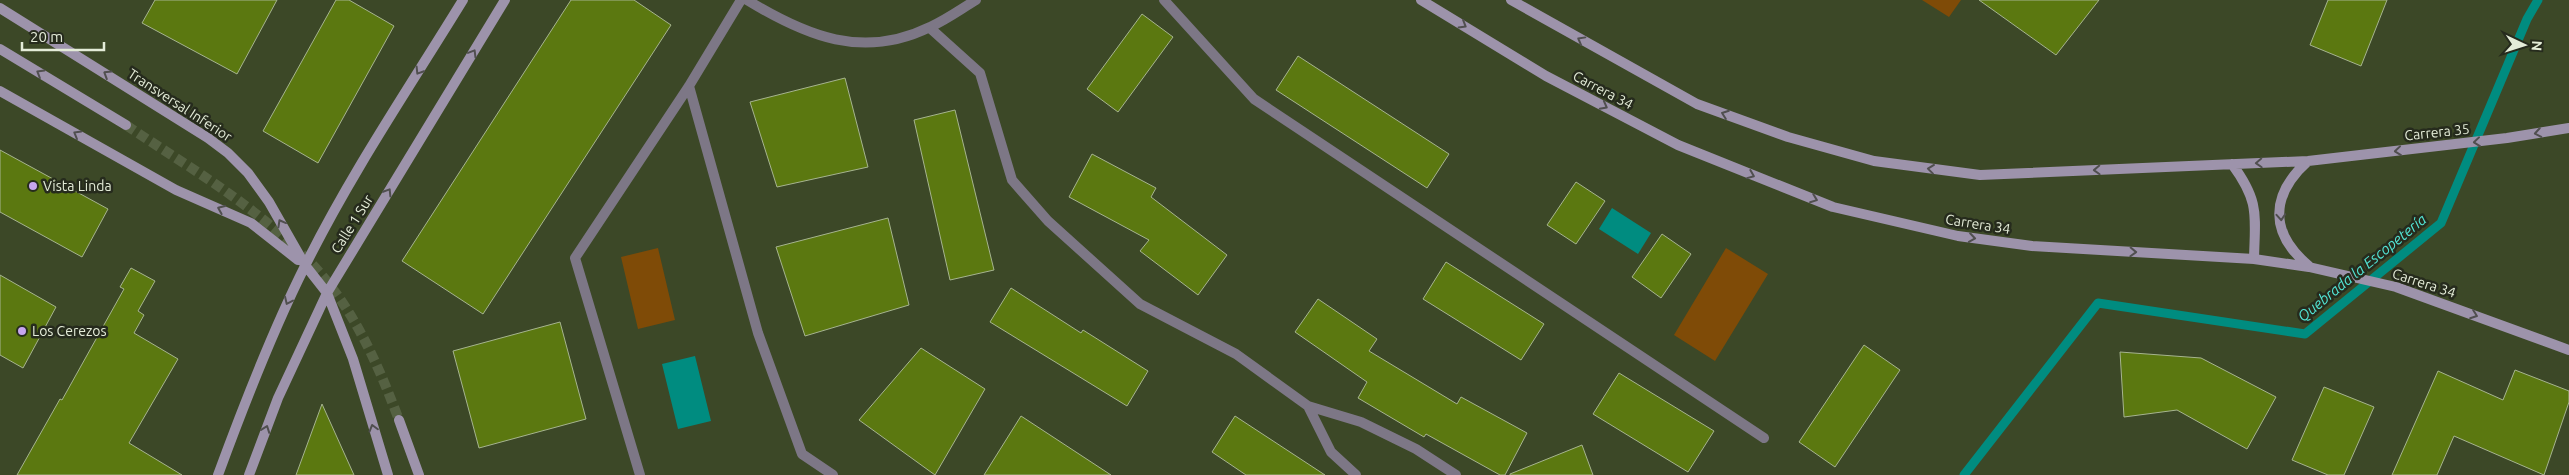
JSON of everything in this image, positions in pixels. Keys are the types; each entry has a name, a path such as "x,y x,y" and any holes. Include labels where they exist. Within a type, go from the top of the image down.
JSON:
{"street":[{"name":"Calle 1 Sur","path":"218,475 249,389 305,265 352,178 463,0"},
{"name":"Calle 1 Sur","path":"250,475 278,398 327,293 505,0"},
{"path":"640,475 575,258 689,86 741,0"},
{"path":"747,0 780,20 824,38 864,43 898,39 930,28 976,0"},
{"path":"1164,0 1254,99 1764,438"},
{"name":"Carrera 34","path":"1421,0 1546,76 1678,145 1833,207 1958,236 2032,246 2254,259 2309,267 2396,287 2569,350"},
{"path":"1511,0 1697,104 1788,137 1874,161 1980,175 2308,161"},
{"name":"Transversal Inferior","path":"0,8 125,85 228,153 248,173 269,202 305,265 327,293 353,359 388,475"},
{"path":"930,28 980,73 1012,180 1048,222 1140,304 1236,354 1308,406 1361,422 1416,449 1456,475"},
{"path":"0,49 126,125"},
{"path":"689,86 758,333 802,454 833,475"},
{"name":"Transversal Inferior","path":"0,91 176,190 251,223 305,265"},
{"name":"Carrera 35","path":"2308,161 2507,138 2569,128"},
{"path":"2308,161 2292,175 2282,193 2279,214 2283,235 2293,254 2309,267"},
{"path":"2232,164 2252,196 2255,210 2254,259"},
{"path":"1308,406 1331,452 1356,475"},
{"path":"399,420 419,475"}],"shaded area":[{"path":"1922,0 1961,0 1949,17"},
{"path":"658,248 675,320 638,329 621,257"},
{"path":"1726,248 1768,274 1715,361 1674,335"}],"water":[{"path":"1612,208 1651,233 1638,254 1599,229"},
{"path":"695,356 711,421 678,429 662,364"}],"building":[{"path":"155,0 277,0 237,74 142,23"},
{"path":"336,0 349,0 394,26 318,163 263,131"},
{"path":"571,0 634,0 671,25 483,314 402,261"},
{"path":"1979,0 2099,0 2056,55"},
{"path":"2328,0 2387,0 2361,66 2310,45"},
{"path":"1142,14 1173,37 1118,112 1087,89"},
{"path":"1298,56 1449,154 1427,188 1276,90"},
{"path":"845,78 868,167 777,187 750,102"},
{"path":"955,110 994,270 950,280 914,120"},
{"name":"Vista Linda","path":"0,150 108,209 82,257 0,212"},
{"path":"1092,154 1156,188 1151,197 1227,255 1198,295 1140,251 1149,240 1069,197"},
{"path":"1576,182 1605,201 1576,244 1547,225"},
{"path":"888,218 909,305 805,336 776,247"},
{"path":"1662,234 1691,254 1661,298 1632,277"},
{"path":"1446,262 1544,324 1521,360 1423,299"},
{"path":"131,268 155,281 138,311 144,315 134,333 178,359 129,443 182,475 17,475 60,399 62,400 124,289 120,287"},
{"name":"Los Cerezos","path":"0,275 56,307 23,368 0,355"},
{"path":"1011,288 1081,333 1083,330 1148,371 1127,406 990,322"},
{"path":"1318,299 1377,339 1369,351 1457,404 1461,397 1527,433 1505,475 1500,475 1426,434 1424,437 1358,398 1367,382 1295,332"},
{"path":"560,322 586,419 479,448 453,351"},
{"path":"1864,345 1900,370 1835,467 1799,442"},
{"path":"921,348 985,389 935,475 859,420"},
{"path":"2120,352 2201,358 2276,397 2247,449 2177,410 2124,417"},
{"path":"2515,370 2569,391 2569,402 2544,475 2454,436 2437,475 2392,475 2438,371 2503,400"},
{"path":"1619,373 1714,431 1688,472 1593,414"},
{"path":"2324,387 2374,407 2344,475 2328,475 2292,460"},
{"path":"322,404 354,475 296,475"},
{"path":"1021,416 1111,475 984,475"},
{"path":"1235,416 1325,475 1246,475 1212,452"},
{"path":"1582,445 1593,475 1510,475 1510,474"}],"waterway":[{"name":"Quebrada la Escopetería","path":"1964,475 2098,303 2305,334 2441,223 2527,19 2538,0"}],"tunnel":[{"path":"126,125 253,211 291,244"},
{"path":"302,254 334,291 360,331 381,375 399,420"}],"place":[{"name":"Vista Linda","path":"33,186"},
{"name":"Los Cerezos","path":"22,331"}]}
